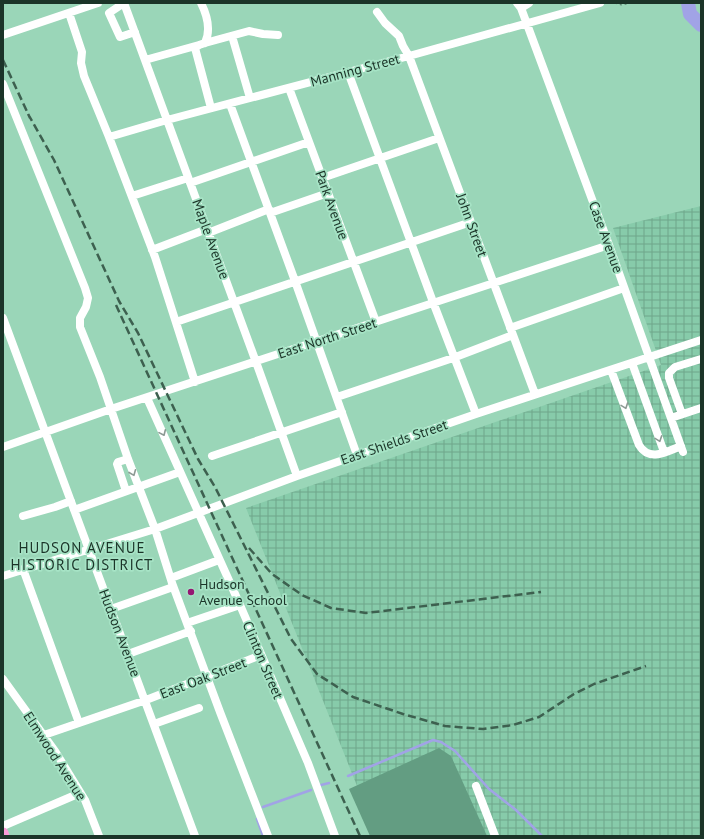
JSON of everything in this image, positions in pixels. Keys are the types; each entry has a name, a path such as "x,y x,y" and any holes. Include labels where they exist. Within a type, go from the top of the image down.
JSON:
{"street":[{"path":"3,35 98,3"},
{"path":"124,3 109,12 120,37 135,32"},
{"name":"Maple Avenue","path":"124,3 297,476"},
{"path":"201,3 208,26 208,36 202,44 195,48 211,108"},
{"path":"519,6 529,3"},
{"name":"Manning Street","path":"109,137 600,3"},
{"name":"Case Avenue","path":"519,6 609,245 648,358 682,449 664,452"},
{"name":"John Street","path":"378,12 385,23 399,36 409,56 535,394"},
{"path":"69,13 82,52 81,64 84,76 152,250 195,382"},
{"path":"145,60 249,31 278,35"},
{"path":"232,36 250,98"},
{"path":"348,72 446,334 453,358 476,414"},
{"path":"3,84 86,288 88,298 86,307 80,318 80,327 100,377 173,586 268,836"},
{"name":"Park Avenue","path":"289,88 376,322"},
{"path":"230,104 270,211 357,455"},
{"path":"322,178 380,157 440,138"},
{"path":"132,196 189,180 309,142"},
{"path":"152,250 328,193"},
{"path":"176,322 471,222"},
{"name":"East North Street","path":"3,447 493,282 609,245"},
{"path":"337,397 453,358 512,332 624,288"},
{"name":"Hudson Avenue","path":"3,318 70,501 146,700 195,836"},
{"name":"East Shields Street","path":"3,576 88,548 154,529 357,455 535,394 701,340"},
{"path":"682,414 669,378 669,373 675,367 701,359"},
{"path":"611,370 639,445 643,451 648,454 655,455 664,452 632,363"},
{"name":"Clinton Street","path":"148,398 308,762 335,836"},
{"path":"671,418 701,408"},
{"path":"212,456 342,412"},
{"path":"126,491 116,464 128,459"},
{"path":"74,510 180,472"},
{"path":"23,516 49,509 70,501"},
{"path":"171,578 219,560"},
{"path":"24,570 79,723"},
{"path":"111,609 173,586"},
{"path":"128,654 240,605"},
{"name":"East Oak Street","path":"44,735 146,700 261,655"},
{"name":"Elmwood Avenue","path":"3,679 6,689 44,735 85,800 99,836"},
{"path":"154,724 198,708"},
{"path":"476,786 495,836"},
{"path":"3,826 80,793"}],"path":[{"path":"614,3 630,3"}],"shaded area":[{"path":"701,206 701,836 377,836 246,508 661,365 613,228"}],"building":[{"path":"439,748 451,756 487,836 370,836 349,789"}],"waterway":[{"path":"688,3 690,14 701,25"},
{"path":"348,776 433,740 441,742 455,751 489,789 516,810 542,836"},
{"path":"321,785 329,783"},
{"path":"263,807 311,790"},
{"path":"257,819 263,836"}],"railway":[{"path":"3,60 30,118"},
{"path":"28,114 54,160 119,301 138,333 198,459 215,487 291,639 317,674 353,697 403,714 445,726 483,729 513,725 539,717 574,694 594,684 646,666"},
{"path":"116,305 360,836"},
{"path":"249,548 272,574 302,595 331,608 366,613 541,592"}],"place":[{"name":"Hudson Avenue School","path":"191,592"}],"district":[{"name":"HUDSON AVENUE HISTORIC DISTRICT","path":"82,556"}]}
